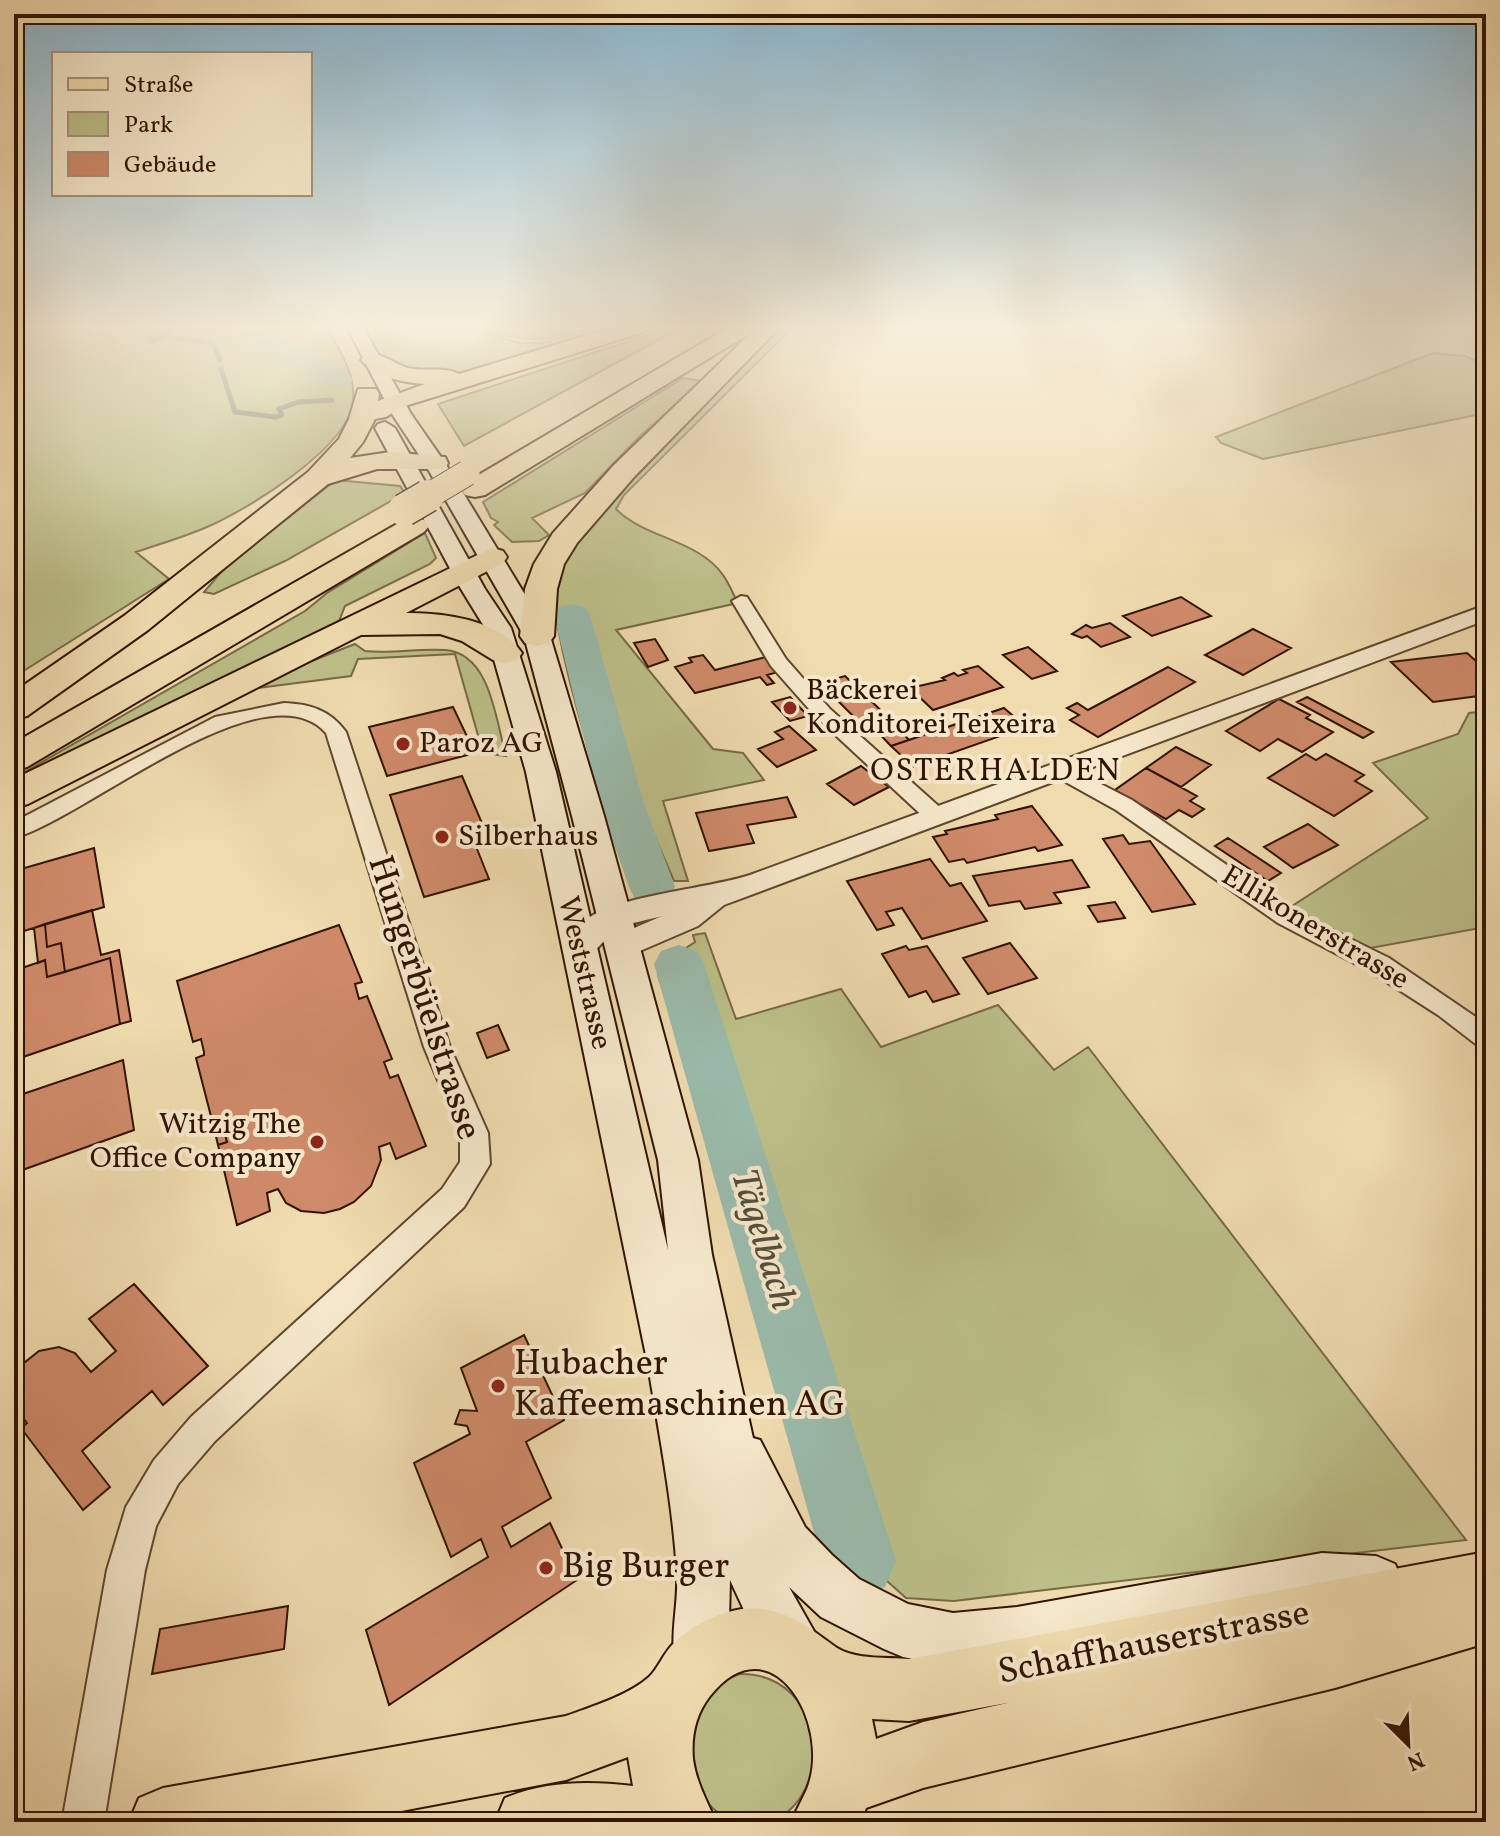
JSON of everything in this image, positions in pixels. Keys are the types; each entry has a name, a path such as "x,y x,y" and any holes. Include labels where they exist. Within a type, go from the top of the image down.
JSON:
{"highway":[{"path":"14,708 136,623 318,478 371,413"},
{"path":"14,759 581,413"},
{"path":"471,481 593,413"},
{"path":"537,636 541,589 549,564 564,539 624,471 683,413"},
{"path":"318,478 362,461 402,458 435,463"},
{"path":"14,732 409,518"},
{"path":"14,795 338,634 458,562 529,553 564,539"},
{"path":"338,634 395,623 436,623 476,634 505,653"}],"main road":[{"name":"Weststrasse","path":"383,413 402,458 498,628 541,772 617,934 671,1365 689,1464 704,1576 685,1679"},
{"name":"Weststrasse","path":"390,413 435,463 537,636 678,1160 690,1255 727,1428 751,1566 769,1604 810,1664"},
{"name":"Weststrasse","path":"727,1428 787,1545 840,1598 903,1630 953,1640 1017,1634 1322,1580 1474,1594"},
{"name":"Schaffhauserstrasse","path":"810,1664 863,1687 909,1690 1474,1594"},
{"name":"Schaffhauserstrasse","path":"834,1802 923,1755 1335,1657 1474,1594"},
{"path":"163,1822 566,1748 620,1728 685,1679 723,1644 749,1639 774,1641 810,1664 838,1707 846,1743 834,1802"},
{"path":"682,1822 673,1807 662,1772 661,1735 685,1679"},
{"path":"529,1822 570,1816 615,1816 654,1822"}],"street":[{"path":"741,601 778,662 823,713 931,812"},
{"path":"617,934 931,812 1060,770 1486,612"},
{"name":"Hungerbüelstrasse","path":"14,831 222,721 254,711 283,708 313,713 329,721 336,732 437,1047 474,1133 475,1164 453,1198 203,1429 166,1472 139,1520 126,1570 83,1822"},
{"name":"Ellikonerstrasse","path":"1060,770 1124,805 1286,917 1380,965 1447,1008 1486,1038"}],"green space":[{"path":"14,413 349,413 334,439 269,492 225,519 136,552 169,579 14,677"},
{"path":"443,413 525,413 464,446"},
{"path":"627,413 666,413 585,493 532,518 549,535 539,541 512,542 494,525 498,522 491,518 483,502"},
{"path":"693,413 707,413 624,495 616,509 641,527 686,546 713,563 738,603 616,630 713,749 743,753 764,780 663,801 688,881 674,881 648,821 671,881 641,883 602,787 580,719 556,618 550,619 555,581 566,552 592,515"},
{"path":"1279,413 1486,413 1263,459 1221,443 1216,437"},
{"path":"336,480 400,486 405,493 285,561 214,594 204,592 228,564"},
{"path":"425,533 436,558 430,564 345,606 339,621 14,784 14,778 305,611 327,593"},
{"path":"355,644 365,651 445,650 460,654 473,663 489,691 506,756 483,753 455,654 358,659 351,676 258,688 304,664"},
{"path":"1486,711 1486,927 1365,949 1286,910 1428,818 1373,763 1458,734 1469,713"},
{"path":"705,933 736,1019 841,989 881,1047 998,1005 1054,1070 1088,1047 1466,1540 954,1601 906,1598 878,1573 865,1530 823,1530 776,1346 658,975 661,964 695,942 693,935"},
{"path":"740,1674 769,1679 791,1693 805,1714 812,1738 813,1764 806,1788 792,1808 768,1822 732,1820 719,1813 703,1797 692,1768 693,1730 705,1697 721,1683"}],"building":[{"path":"1181,597 1211,616 1152,636 1123,616"},
{"path":"1110,623 1130,637 1101,647 1087,636 1082,638 1072,634 1086,625 1092,628"},
{"path":"1253,629 1291,648 1243,675 1205,655"},
{"path":"655,639 668,660 648,667 634,643"},
{"path":"1028,647 1057,671 1032,679 1003,655"},
{"path":"1467,653 1486,670 1486,695 1433,702 1391,662"},
{"path":"703,655 715,670 766,657 778,672 767,675 774,683 767,685 760,677 695,693 675,667 692,662 689,658"},
{"path":"978,666 1003,687 933,710 910,688 945,680 942,678 954,673 958,676 967,673 963,670"},
{"path":"1168,667 1195,682 1098,737 1070,720 1079,715 1067,708 1077,703 1088,710"},
{"path":"845,676 909,740 891,746 874,728 867,730 820,683"},
{"path":"790,697 808,716 790,721 772,702"},
{"path":"1307,697 1373,732 1363,738 1297,702"},
{"path":"1279,699 1310,715 1306,718 1333,732 1302,752 1278,739 1260,751 1226,731"},
{"path":"453,707 475,753 387,776 369,727"},
{"path":"1004,708 1026,727 903,770 897,763 906,760 891,746"},
{"path":"789,726 816,750 777,767 758,749 783,739 775,732"},
{"path":"1176,747 1211,765 1181,787 1146,768"},
{"path":"1306,754 1316,760 1326,754 1364,775 1355,781 1372,791 1334,816 1268,778"},
{"path":"861,766 889,787 854,805 827,784"},
{"path":"1146,768 1197,796 1190,801 1204,809 1192,817 1179,810 1166,819 1115,790"},
{"name":"Silberhaus","path":"462,776 487,835 473,839 489,879 424,897 390,795"},
{"path":"787,797 796,817 747,825 754,843 709,851 696,813"},
{"path":"1032,806 1062,845 1038,851 1035,847 967,863 964,859 949,862 933,837 947,834 945,831 998,819 995,815"},
{"path":"1308,824 1338,845 1293,868 1264,847"},
{"path":"1123,835 1129,844 1150,841 1195,904 1152,912 1103,839"},
{"path":"1228,838 1281,873 1268,881 1215,846"},
{"path":"94,848 104,907 14,934 14,871"},
{"path":"930,859 950,886 961,883 987,921 922,939 902,908 886,912 894,925 877,930 847,881"},
{"path":"1072,860 1089,887 1054,893 1061,903 1025,909 1020,901 989,906 973,876"},
{"path":"1115,902 1125,918 1098,922 1088,906"},
{"path":"92,910 101,955 119,950 131,1021 120,1024 110,958 65,972 61,943 47,947 45,924"},
{"path":"45,924 47,947 61,943 65,972 47,977 45,960 38,963 34,928"},
{"path":"339,925 362,982 355,984 359,999 367,996 392,1059 384,1062 390,1078 398,1075 426,1146 396,1159 390,1143 379,1147 381,1160 371,1186 354,1202 340,1209 324,1213 301,1211 286,1203 278,1189 267,1193 270,1211 237,1225 218,1145 227,1142 222,1124 214,1128 196,1058 204,1055 201,1039 193,1042 177,981"},
{"path":"1010,943 1037,978 988,994 963,958"},
{"path":"906,946 909,950 927,946 959,994 933,1002 926,991 909,997 882,954"},
{"path":"110,958 120,1024 14,1060 14,990 24,987 22,968 45,960 47,977"},
{"path":"498,1025 509,1050 487,1058 477,1033"},
{"path":"123,1060 134,1130 14,1173 14,1097"},
{"path":"222,1124 227,1142 218,1145 214,1128"},
{"path":"134,1284 208,1366 163,1405 152,1391 82,1451 110,1487 83,1510 21,1428 27,1423 14,1406 14,1377 19,1367 39,1351 59,1347 75,1353 91,1372 116,1351 89,1319"},
{"path":"524,1335 564,1420 526,1442 551,1498 502,1527 511,1547 550,1523 577,1580 389,1705 366,1630 488,1557 481,1539 451,1557 414,1463 470,1434 467,1426 455,1424 460,1410 477,1411 461,1368"},
{"path":"288,1606 284,1649 152,1674 160,1629"}],"waterway":[{"path":"241,413 276,417 282,415 281,413"},
{"name":"Tägelbach","path":"572,615 621,801 652,887"},
{"name":"Tägelbach","path":"679,964 859,1561"}],"place":[{"name":"Bäckerei Konditorei Teixeira","path":"790,708"},
{"name":"Paroz AG","path":"403,744"},
{"name":"Silberhaus","path":"442,837"},
{"name":"Witzig The Office Company","path":"317,1142"},
{"name":"Hubacher Kaffeemaschinen AG","path":"498,1386"},
{"name":"Big Burger","path":"546,1568"}],"district":[{"name":"OSTERHALDEN","path":"996,772"}]}
